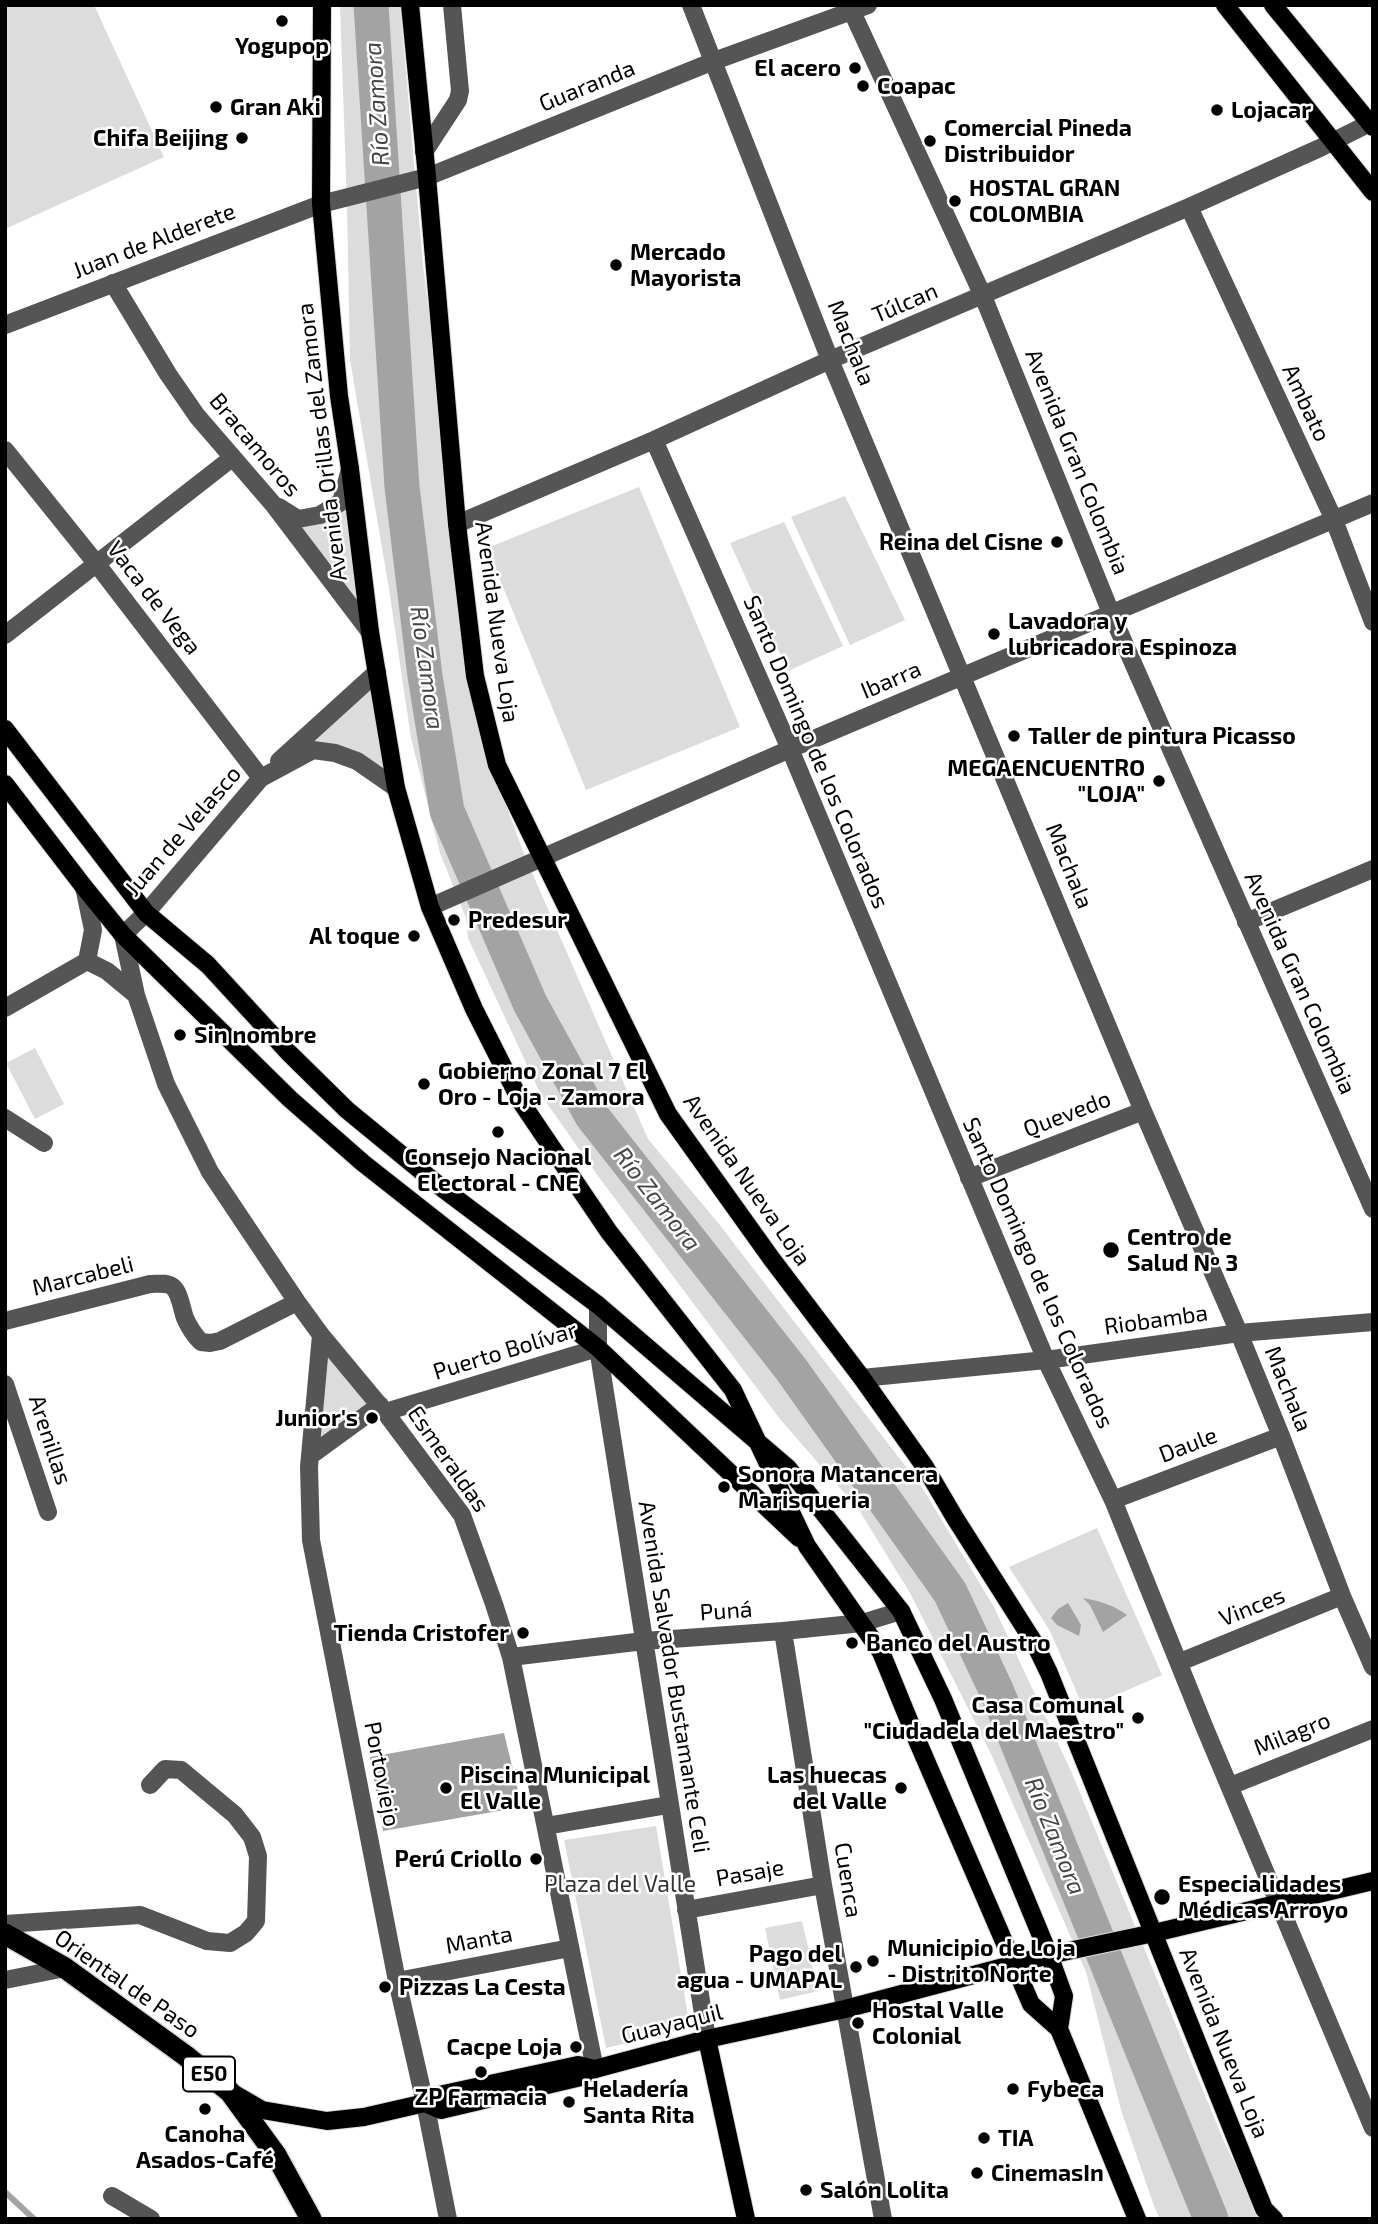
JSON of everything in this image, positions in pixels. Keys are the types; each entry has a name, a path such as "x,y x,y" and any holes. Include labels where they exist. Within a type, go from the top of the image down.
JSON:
{"highway":[{"name":"Oriental de Paso","path":"5,1934 65,1968 186,2056 230,2092 276,2155 311,2219"}],"main road":[{"name":"Avenida Orillas del Zamora","path":"322,5 321,204 338,384 370,632 396,788 439,903 474,1009 521,1102 609,1232 733,1390 807,1546 881,1653 1031,2004 1059,2029 1137,2219"},
{"name":"Avenida Nueva Loja","path":"410,5 457,524 475,676 497,765 668,1114 925,1467 1035,1644 1264,2209 1273,2219"},
{"path":"1225,5 1373,192"},
{"path":"1273,5 1371,125"},
{"path":"5,729 146,913 208,965 288,1052 347,1110 442,1188 598,1305 759,1442"},
{"path":"5,783 83,887 123,935 290,1099 363,1164 598,1348 807,1546"},
{"name":"Avenida Orillas del Zamora","path":"759,1442 788,1468 901,1611 943,1699 1049,1955 1064,1996 1059,2029"},
{"name":"Guayaquil","path":"230,2092 262,2110 327,2121 364,2117 425,2103 439,2095 578,2064 595,2069 707,2039 845,2009 1049,1955 1373,1881"},
{"name":"Avenida Salvador Bustamante Celi","path":"707,2039 746,2219"}],"street":[{"path":"424,152 458,100 460,91 452,5"},
{"name":"Machala","path":"691,5 830,360 1143,1111 1239,1333 1342,1596 1373,1667"},
{"name":"Guaranda","path":"321,204 427,177 714,61 857,7"},
{"name":"Avenida Gran Colombia","path":"857,7 983,296 1111,613 1373,1209"},
{"name":"Túlcan","path":"457,524 1371,125"},
{"name":"Juan de Alderete","path":"5,325 321,204"},
{"name":"Ambato","path":"1189,206 1334,520 1373,622"},
{"name":"Bracamoros","path":"113,283 167,374 197,416 273,504 370,632"},
{"name":"Santo Domingo de los Colorados","path":"654,440 790,749 1046,1360 1113,1500 1373,2128"},
{"name":"Vaca de Vega","path":"5,450 96,563 261,778"},
{"path":"5,635 232,458"},
{"path":"273,504 298,519 320,515 341,502 350,469"},
{"name":"Ibarra","path":"439,903 790,749 1373,503"},
{"path":"261,778 377,672"},
{"name":"Juan de Velasco","path":"123,935 146,913 261,778 313,750 335,752 357,761 396,788"},
{"path":"1246,922 1373,869"},
{"path":"5,1008 87,961 93,930 83,887"},
{"name":"Esmeraldas","path":"123,935 136,995 166,1084 210,1172 321,1335 383,1409 462,1515 511,1657 595,2069"},
{"path":"87,961 107,971 136,995"},
{"name":"Quevedo","path":"969,1178 1143,1111"},
{"path":"5,1118 44,1143"},
{"name":"Marcabeli","path":"5,1321 150,1284 164,1283 173,1287 177,1293 186,1321 195,1336 201,1342 211,1343 297,1302"},
{"name":"Avenida Salvador Bustamante Celi","path":"598,1305 598,1348 707,2039"},
{"name":"Riobamba","path":"862,1378 1046,1360 1239,1333 1373,1322"},
{"name":"Portoviejo","path":"321,1335 310,1456 311,1540 397,1981 448,2219"},
{"name":"Puerto Bolívar","path":"310,1456 383,1409 598,1348"},
{"name":"Arenillas","path":"5,1384 48,1512"},
{"name":"Daule","path":"1113,1500 1281,1436"},
{"name":"Vinces","path":"1180,1662 1342,1596"},
{"name":"Puná","path":"511,1657 644,1641 862,1623 901,1611"},
{"name":"Cuenca","path":"783,1631 823,1885 883,2219"},
{"name":"Milagro","path":"1230,1786 1373,1729"},
{"path":"5,1924 140,1915 207,1941 230,1943 246,1933 256,1921 258,1856 252,1837 235,1815 181,1770 165,1769 150,1785"},
{"path":"546,1826 668,1805"},
{"name":"Pasaje","path":"686,1910 823,1885"},
{"name":"Manta","path":"397,1981 570,1948"},
{"path":"5,1980 65,1968"},
{"path":"112,2196 152,2219"}],"green space":[{"path":"5,5 94,5 164,157 5,229"},
{"path":"340,5 400,5 423,264 479,732 524,854 648,1139 719,1224 923,1489 994,1607 1071,1771 1225,2144 1263,2219 1160,2219 1121,2110 1086,1972 991,1754 910,1593 859,1510 780,1419 598,1176 541,1095 468,938 466,918 440,853 411,738 350,360"},
{"path":"350,469 370,632 273,504 297,519 341,502"},
{"path":"639,487 740,727 586,790 487,548"},
{"path":"845,496 905,620 850,645 791,517"},
{"path":"784,522 843,646 788,671 730,543"},
{"path":"377,672 396,788 375,772 290,750"},
{"path":"35,1048 64,1104 35,1119 6,1063"},
{"path":"321,1335 380,1405 310,1456"},
{"path":"1097,1528 1162,1675 1084,1709 1050,1631 1009,1567"},
{"name":"Plaza del Valle","path":"656,1826 690,2028 606,2048 564,1840"},
{"path":"802,1921 818,1991 780,2000 765,1928"}],"shaded area":[{"path":"1083,1598 1106,1604 1127,1615 1103,1632 1090,1605"},
{"path":"1068,1603 1081,1625 1079,1636 1057,1625 1051,1618 1058,1609"},
{"name":"Piscina Municipal El Valle","path":"504,1733 522,1807 383,1831 370,1757"}],"waterway":[{"name":"Río Zamora","path":"371,5 402,487 425,676 447,811 530,1003 592,1116 791,1369 950,1592 997,1692 1211,2219"},
{"path":"5,2192 34,2219"}],"place":[{"name":"Yogupop","path":"282,21"},
{"name":"El acero","path":"855,68"},
{"name":"Coapac","path":"863,86"},
{"name":"Gran Aki","path":"216,107"},
{"name":"Lojacar","path":"1217,110"},
{"name":"Chifa Beijing","path":"242,138"},
{"name":"Comercial Pineda Distribuidor","path":"930,141"},
{"name":"HOSTAL GRAN COLOMBIA","path":"955,201"},
{"name":"Mercado Mayorista","path":"616,265"},
{"name":"Reina del Cisne","path":"1057,542"},
{"name":"Lavadora y lubricadora Espinoza","path":"994,634"},
{"name":"Taller de pintura Picasso","path":"1014,736"},
{"name":"MEGAENCUENTRO \"LOJA\"","path":"1159,781"},
{"name":"Predesur","path":"454,920"},
{"name":"Al toque","path":"414,936"},
{"name":"Sin nombre","path":"180,1035"},
{"name":"Gobierno Zonal 7 El Oro - Loja - Zamora","path":"424,1084"},
{"name":"Consejo Nacional Electoral - CNE","path":"498,1132"},
{"name":"Centro de Salud Nº 3","path":"1111,1250"},
{"name":"Junior's","path":"372,1418"},
{"name":"Sonora Matancera Marisqueria","path":"724,1487"},
{"name":"Tienda Cristofer","path":"523,1633"},
{"name":"Banco del Austro","path":"852,1643"},
{"name":"Casa Comunal \"Ciudadela del Maestro\"","path":"1138,1718"},
{"name":"Piscina Municipal El Valle","path":"446,1788"},
{"name":"Las huecas del Valle","path":"901,1788"},
{"name":"Perú Criollo","path":"536,1859"},
{"name":"Especialidades Médicas Arroyo","path":"1162,1897"},
{"name":"Municipio de Loja - Distrito Norte","path":"873,1961"},
{"name":"Pago del agua - UMAPAL","path":"856,1967"},
{"name":"Pizzas La Cesta","path":"385,1987"},
{"name":"Hostal Valle Colonial","path":"858,2023"},
{"name":"Cacpe Loja","path":"576,2047"},
{"name":"ZP Farmacia","path":"481,2072"},
{"name":"Fybeca","path":"1013,2089"},
{"name":"Heladería Santa Rita","path":"569,2102"},
{"name":"Canoha Asados-Café","path":"205,2109"},
{"name":"TIA","path":"984,2138"},
{"name":"CinemasIn","path":"977,2173"},
{"name":"Salón Lolita","path":"806,2190"}]}
